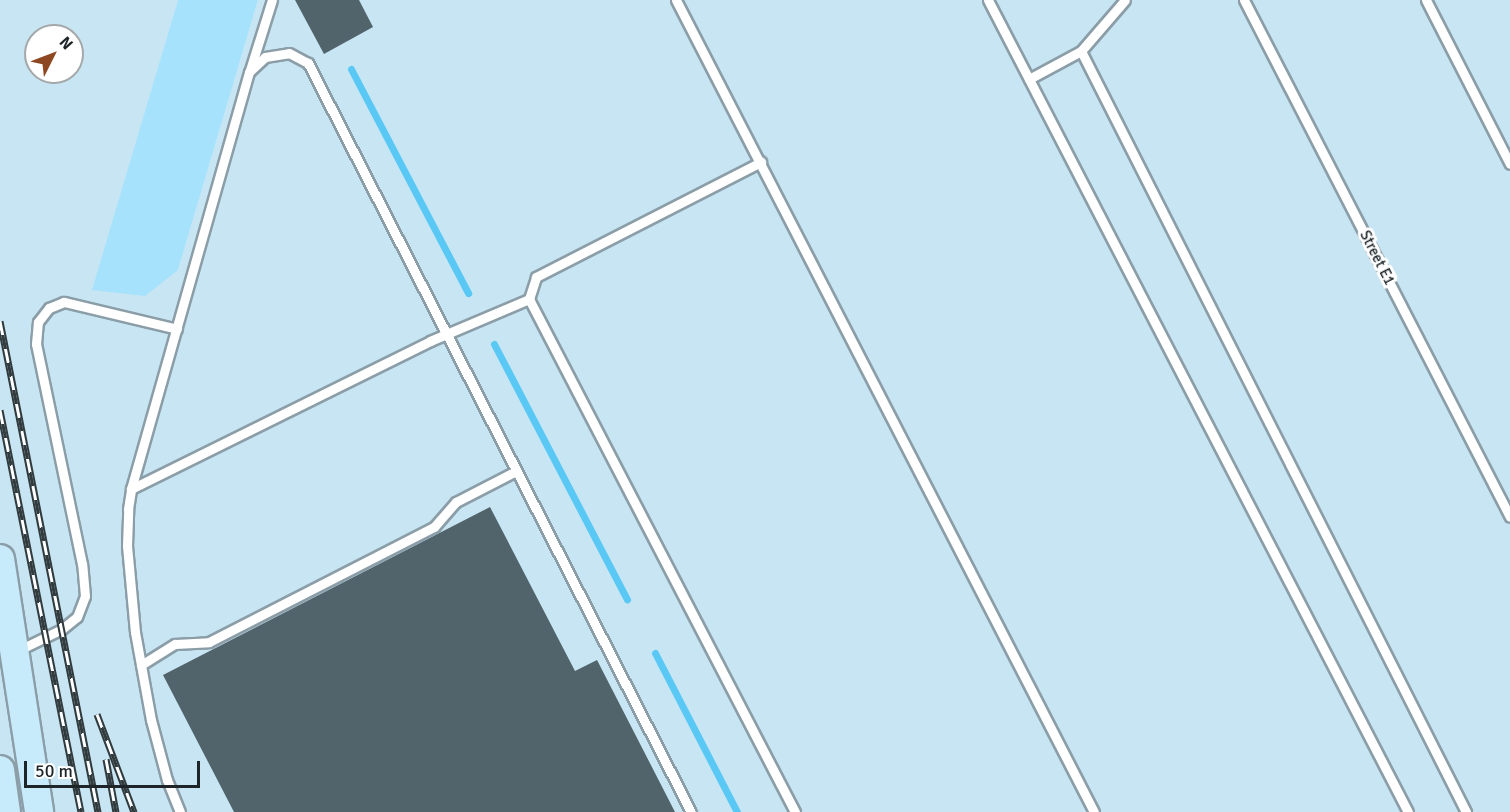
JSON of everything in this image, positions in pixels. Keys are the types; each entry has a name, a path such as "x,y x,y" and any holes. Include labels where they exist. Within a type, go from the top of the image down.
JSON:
{"main road":[{"path":"0,559 39,812"},
{"path":"0,770 6,812"}],"lane":[{"path":"180,812 167,780 151,720 135,632 127,546 131,489 249,72 272,0"},
{"path":"676,0 1094,812"},
{"path":"988,0 1408,812"},
{"path":"1029,79 1081,51 1125,0"},
{"name":"Street E1","path":"1244,0 1510,517"},
{"path":"1426,0 1510,164"},
{"path":"1081,51 1466,812"},
{"path":"249,72 265,57 289,53 308,63 691,812"},
{"path":"761,162 536,277 529,299 795,812"},
{"path":"131,489 446,333 529,299"},
{"path":"15,652 62,629 77,617 85,596 82,564 36,344 38,322 49,308 64,302 177,329"},
{"path":"141,665 175,644 209,642 434,527 456,502 516,471"}],"shaded area":[{"path":"0,0 178,0 93,290 178,270 258,0 1510,0 1510,812 0,812"},
{"path":"178,0 258,0 178,270 145,296 92,290"}],"building":[{"path":"295,0 359,0 373,27 324,54"},
{"path":"490,507 575,671 597,660 675,812 234,812 163,675"}],"waterway":[{"path":"351,69 468,293"},
{"path":"494,344 627,599"},
{"path":"655,653 737,812"}],"railway":[{"path":"0,321 98,812"},
{"path":"0,410 81,812"},
{"path":"97,714 134,812"},
{"path":"106,759 116,812"}]}
